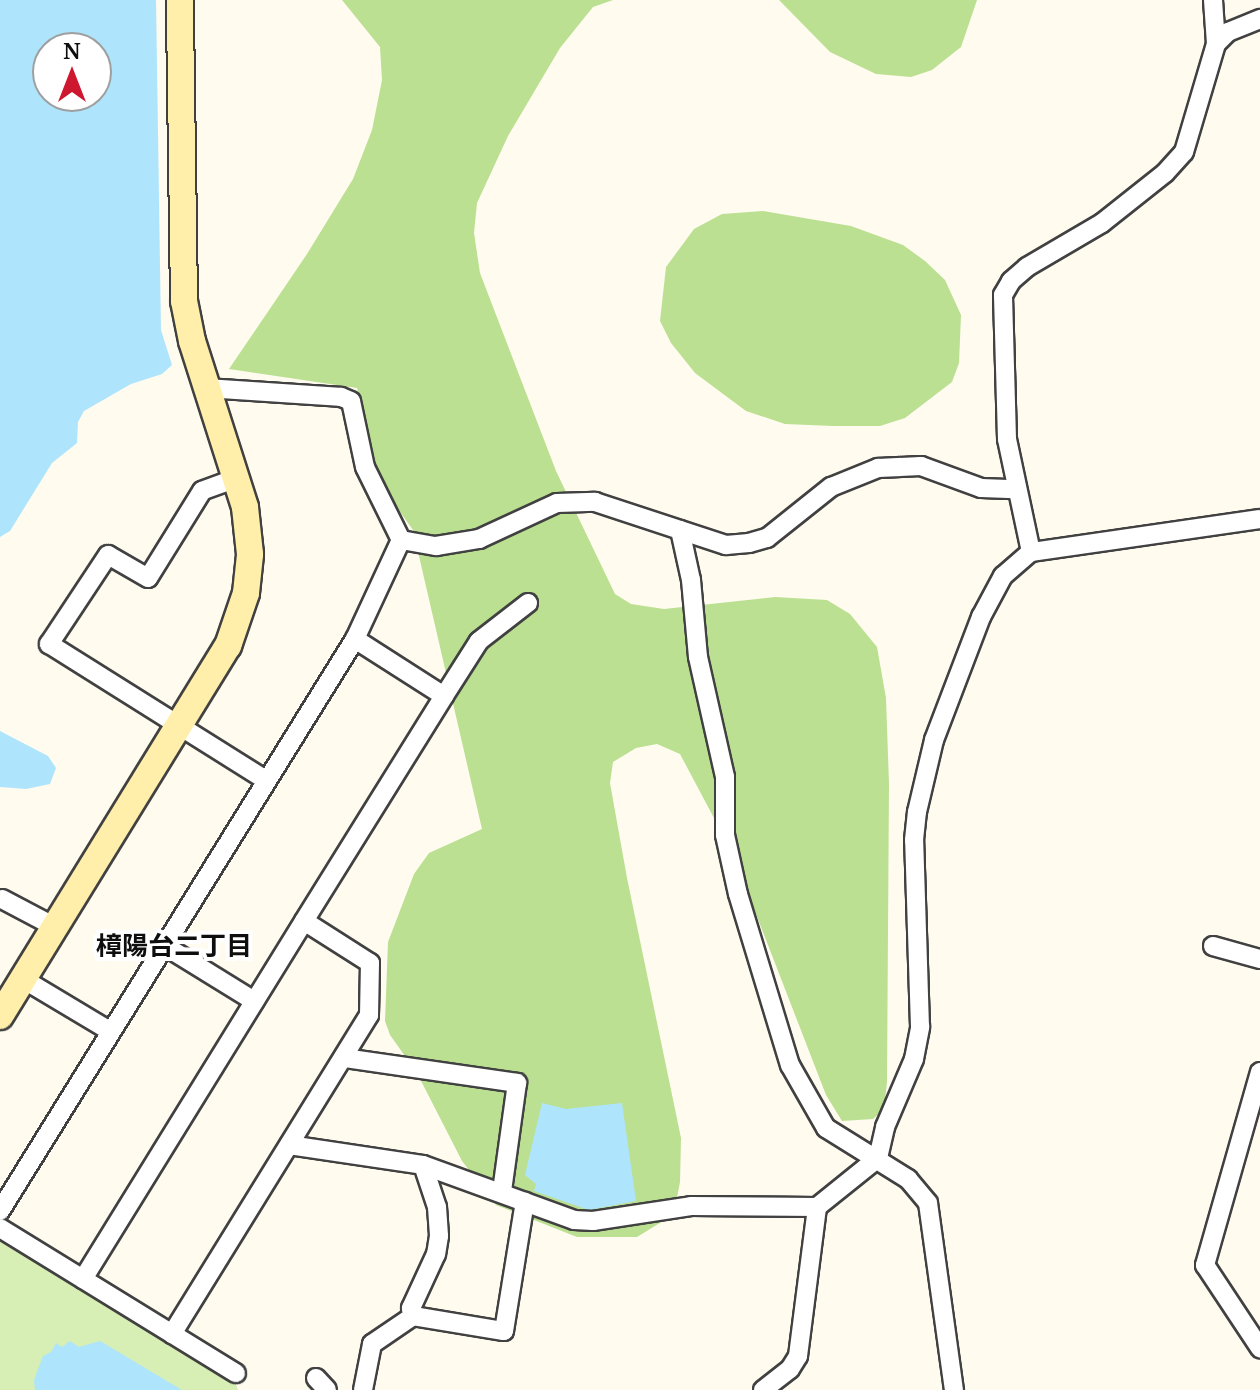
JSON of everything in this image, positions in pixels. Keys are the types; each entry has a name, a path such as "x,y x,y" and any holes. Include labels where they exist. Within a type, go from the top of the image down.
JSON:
{"street":[{"path":"0,1016 228,646 246,593 248,530 237,478 207,388 184,301 180,0"},
{"path":"1031,552 1015,489 1007,439 1003,295 1011,281 1027,267 1102,223 1165,173 1184,152 1216,44 1213,0"},
{"path":"1216,44 1228,32 1260,19"},
{"path":"207,388 341,397 351,401 365,467 401,540"},
{"path":"401,540 436,546 479,539 557,503 595,502 726,545 767,538 831,487 878,468 921,466 981,488 1015,489"},
{"path":"237,478 202,491 148,578 108,555 49,644 266,780"},
{"path":"289,1145 423,1165 502,1191 574,1220 593,1221 691,1206 817,1207 878,1158 885,1127 914,1059 920,1027 914,840 934,740 981,617 1003,576 1031,552 1260,519"},
{"path":"680,530 691,580 698,657 725,777 725,835 738,894 790,1065 826,1128 908,1179 928,1203 954,1390"},
{"path":"0,1211 355,639 401,540"},
{"path":"83,1279 479,641 528,603"},
{"path":"355,639 444,696"},
{"path":"2,899 55,927"},
{"path":"172,1334 369,1015 370,963 304,921"},
{"path":"165,946 254,1001"},
{"path":"1213,946 1260,959"},
{"path":"23,979 110,1031"},
{"path":"344,1058 517,1083 502,1191"},
{"path":"1260,1072 1205,1265 1260,1348"},
{"path":"413,1316 411,1308 436,1254 439,1236 437,1207 423,1165"},
{"path":"363,1390 372,1344 413,1316 504,1331 525,1202"},
{"path":"763,1390 790,1369 798,1356 817,1207"},
{"path":"0,1228 236,1373"}],"green space":[{"path":"342,0 613,0 593,7 560,48 508,136 477,203 474,233 480,273 556,471 615,594 631,604 664,609 775,597 827,600 850,614 877,647 886,698 889,784 887,1082 884,1109 873,1119 842,1121 826,1095 732,852 680,754 657,744 636,748 613,762 610,783 627,878 681,1138 680,1182 675,1208 663,1221 637,1237 577,1237 496,1205 462,1161 417,1073 390,1035 385,1021 388,942 414,874 429,853 482,829 413,530 393,502 376,465 357,388 229,369 307,254 353,179 372,130 382,80 380,47"},
{"path":"779,0 977,0 961,47 932,70 911,77 876,74 830,52"},
{"path":"763,211 851,226 903,245 925,261 945,280 961,315 959,363 952,382 905,418 880,426 833,426 785,424 746,411 695,373 671,343 660,321 666,267 694,229 722,214"},
{"path":"0,1236 236,1384 238,1390 0,1390"}],"water":[{"path":"0,0 156,0 161,330 172,365 162,374 131,384 84,411 78,422 77,443 52,463 10,531 0,537"},
{"path":"0,731 48,756 56,768 50,784 26,789 0,787"},
{"path":"542,1103 566,1109 622,1103 636,1201 589,1210 534,1191 536,1184 525,1175"},
{"path":"70,1341 79,1347 100,1341 182,1390 35,1390 34,1380 43,1356 51,1352 56,1343 62,1347"}],"district":[{"name":"樟陽台二丁目","path":"174,946"}]}
